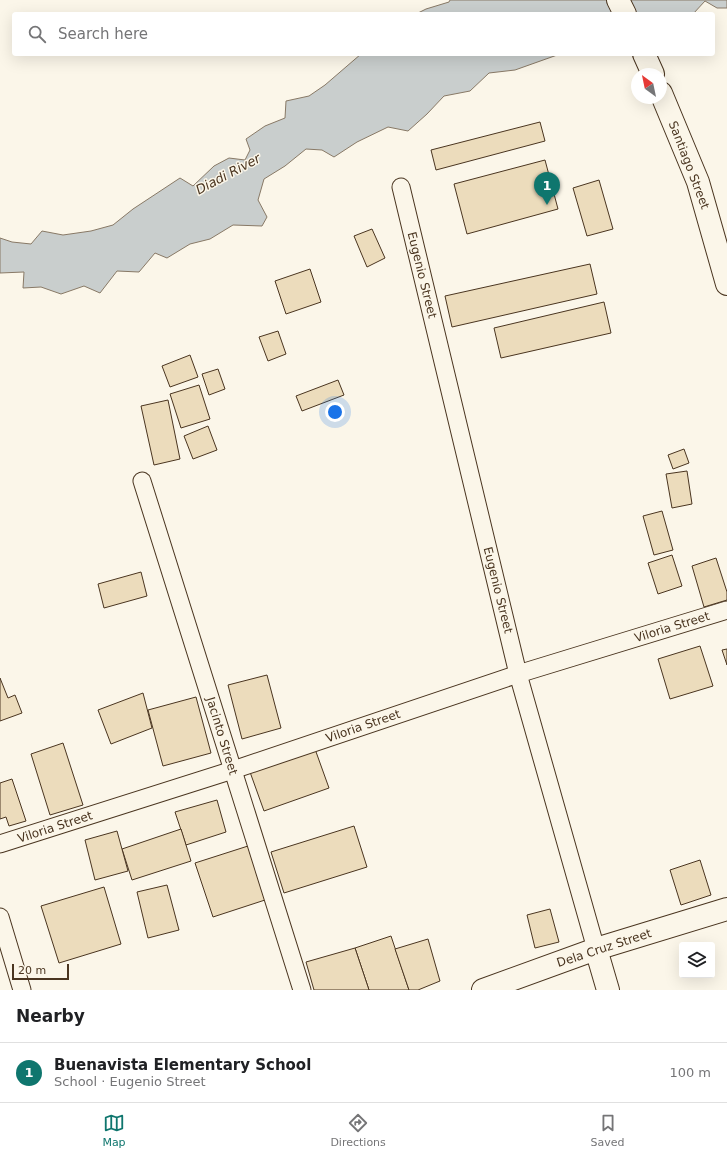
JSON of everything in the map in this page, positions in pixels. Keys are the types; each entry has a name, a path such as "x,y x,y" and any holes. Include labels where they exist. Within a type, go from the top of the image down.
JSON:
{"main road":[{"path":"618,0 624,12"},
{"name":"Santiago Street","path":"666,104 698,182 727,284"},
{"name":"Dela Cruz Street","path":"483,990 596,949 727,909"},
{"name":"Eugenio Street","path":"596,949 608,990"}],"street":[{"name":"Eugenio Street","path":"401,187 518,674 596,949"},
{"name":"Jacinto Street","path":"142,481 302,990"},
{"name":"Viloria Street","path":"0,844 233,770 518,674 727,610"},
{"path":"0,917 22,990"}],"water":[{"path":"450,0 727,0 727,8 717,8 705,1 695,12 420,12 449,2"},
{"name":"Diadi River","path":"359,56 554,56 515,70 489,73 470,91 444,96 408,131 388,127 357,142 334,157 322,150 306,149 285,166 264,179 258,200 267,217 262,226 233,225 210,239 190,244 167,258 155,253 139,272 117,271 100,293 84,286 61,294 41,287 23,288 24,272 0,273 0,238 12,242 31,244 42,231 63,235 91,231 113,225 133,209 180,178 193,186 214,166 229,158 245,160 250,150 246,139 265,126 285,118 286,101 309,96 325,85"}],"building":[{"path":"540,122 545,141 436,170 431,150"},
{"path":"545,160 558,209 467,234 454,184"},
{"path":"599,180 613,229 587,236 573,188"},
{"path":"372,229 385,258 367,267 354,236"},
{"path":"590,264 597,294 452,327 445,296"},
{"path":"310,269 321,302 286,314 275,281"},
{"path":"604,302 611,333 501,358 494,328"},
{"path":"278,331 286,354 268,361 259,337"},
{"path":"190,355 198,377 170,387 162,366"},
{"path":"218,369 225,389 209,395 202,374"},
{"path":"338,380 344,395 302,411 296,396"},
{"path":"199,385 210,419 181,428 170,394"},
{"path":"168,400 180,459 154,465 141,406"},
{"path":"208,426 217,450 193,459 184,436"},
{"path":"684,449 689,463 673,469 668,455"},
{"path":"687,471 692,504 672,508 666,474"},
{"path":"662,511 673,550 654,555 643,516"},
{"path":"672,555 682,586 658,594 648,563"},
{"path":"716,558 727,592 727,600 704,607 692,566"},
{"path":"141,572 147,596 104,608 98,584"},
{"path":"700,646 713,686 670,699 658,659"},
{"path":"727,649 727,665 722,650"},
{"path":"267,675 281,728 242,739 228,685"},
{"path":"0,678 8,698 15,695 22,713 0,721"},
{"path":"143,693 152,728 111,744 98,710"},
{"path":"196,697 211,753 163,766 148,710"},
{"path":"63,743 83,805 50,815 31,754"},
{"path":"315,749 329,788 264,811 250,772"},
{"path":"12,779 26,821 9,826 6,817 0,819 0,783"},
{"path":"217,800 226,832 186,845 175,812"},
{"path":"354,826 367,867 284,893 271,852"},
{"path":"181,829 191,861 132,880 122,849"},
{"path":"117,831 128,871 95,880 85,840"},
{"path":"248,846 265,900 213,917 195,863"},
{"path":"700,860 711,895 681,905 670,870"},
{"path":"167,885 179,930 148,938 137,892"},
{"path":"104,887 121,944 59,963 41,906"},
{"path":"550,909 559,942 535,948 527,915"},
{"path":"391,936 409,990 369,990 355,948"},
{"path":"428,939 440,981 418,990 409,990 395,949"},
{"path":"355,948 369,990 314,990 306,962"}],"place":[{"name":"Buenavista Elementary School","path":"547,205"}]}
